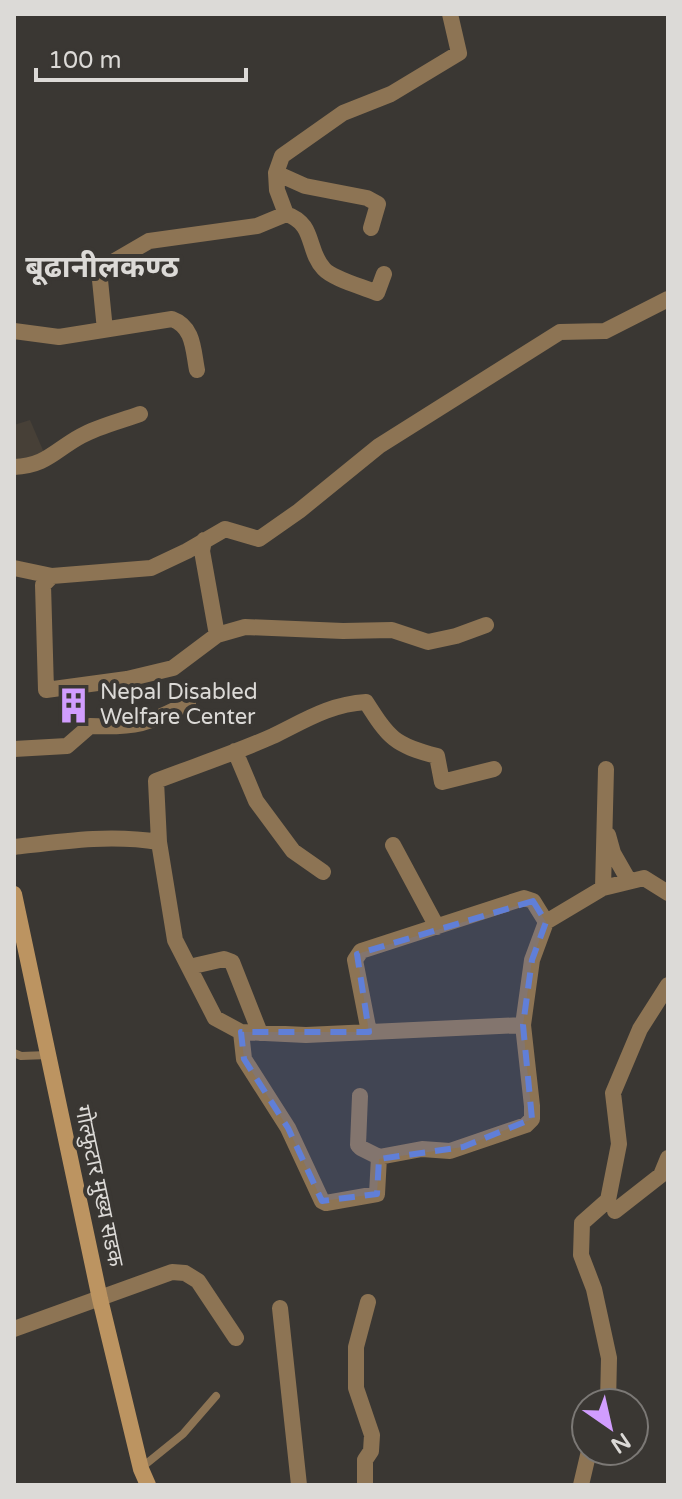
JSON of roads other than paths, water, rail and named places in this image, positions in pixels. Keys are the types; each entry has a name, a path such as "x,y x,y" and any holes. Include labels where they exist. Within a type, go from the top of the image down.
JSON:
{"main road":[{"name":"गोल्फुटार मुख्य सडक","path":"14,894 18,929 49,1055 100,1299 141,1469 148,1485"}],"street":[{"path":"286,214 277,190 276,173 282,156 343,113 391,94 459,53 450,14"},
{"path":"276,173 305,186 367,198 378,204 371,228"},
{"path":"105,330 99,270 149,241 257,226 286,214 299,219 326,271 377,293 384,274"},
{"path":"14,568 52,576 151,568 225,529 259,539 379,446 560,332 605,331 668,299"},
{"path":"14,331 59,337 172,319 183,323 190,335 197,370"},
{"path":"14,467 31,466 48,459 81,436 140,414"},
{"path":"204,540 202,551 217,635"},
{"path":"52,576 43,585 46,690 127,679 173,668 217,635 245,627 392,630 428,642 486,625"},
{"path":"494,769 442,782 437,756 405,747 387,734 366,702 345,703 235,751 156,781 159,842 175,940 215,1018 241,1032 306,1035 523,1025"},
{"path":"14,749 67,746 90,726 119,727 153,722 188,703"},
{"path":"235,751 256,801 293,851 323,872"},
{"path":"603,888 606,769"},
{"path":"604,827 613,853 629,881"},
{"path":"14,847 88,838 127,837 159,842"},
{"path":"393,845 437,927"},
{"path":"360,1096 358,1145 379,1157 422,1149 450,1151 526,1125 532,1119 532,1106 523,1025 532,960 546,922 603,888 629,881 644,878 668,893"},
{"path":"369,1032 355,960 357,954 524,898 533,901 546,922"},
{"path":"189,967 224,959 232,962 260,1033"},
{"path":"608,1387 609,1358 594,1289 581,1255 582,1223 608,1200 619,1144 613,1093 640,1029 668,985"},
{"path":"241,1032 244,1059 288,1128 322,1201 326,1203 377,1194 379,1157"},
{"path":"615,1211 661,1175 668,1158"},
{"path":"14,1329 172,1272 185,1273 198,1281 236,1338"},
{"path":"365,1485 365,1460 371,1451 372,1435 356,1388 356,1347 368,1302"},
{"path":"280,1308 299,1485"}],"lane":[{"path":"14,1053 21,1056 49,1055"},
{"path":"141,1469 183,1434 216,1396"}],"place":[{"name":"Nepal Disabled Welfare Center","path":"74,705"}],"district":[{"name":"बूढानीलकण्ठ","path":"102,267"}]}
